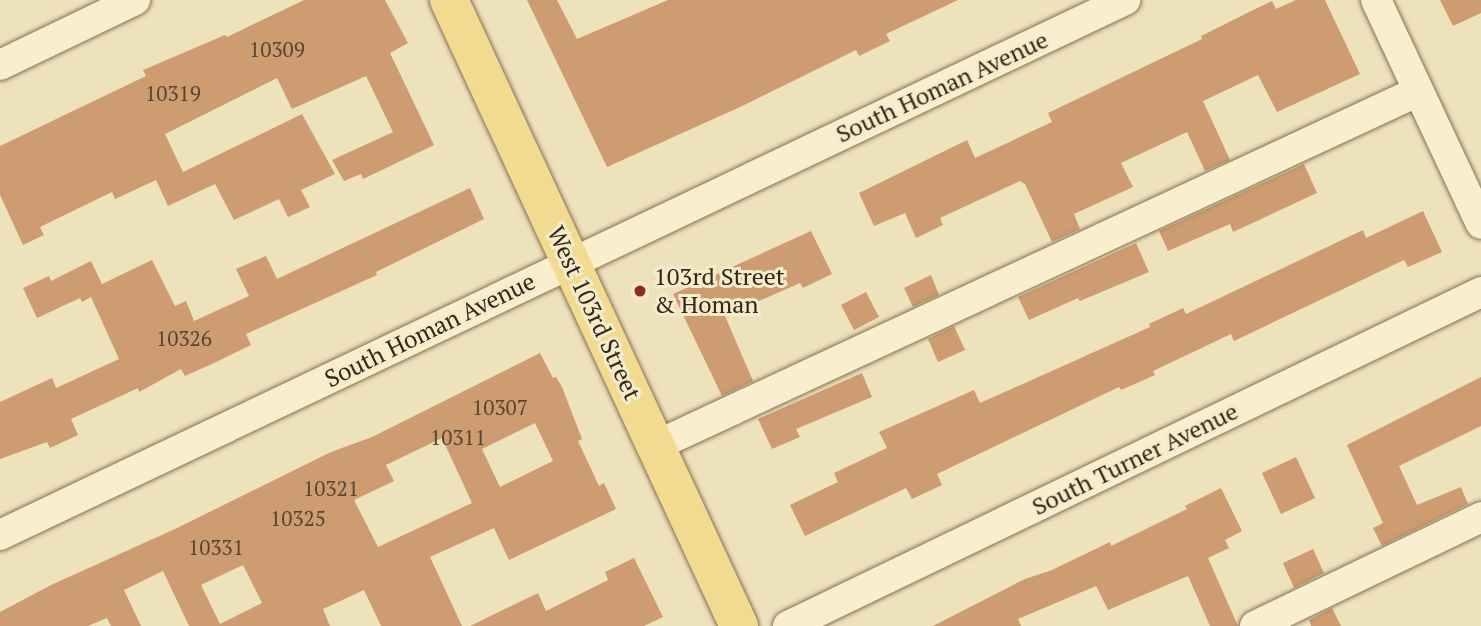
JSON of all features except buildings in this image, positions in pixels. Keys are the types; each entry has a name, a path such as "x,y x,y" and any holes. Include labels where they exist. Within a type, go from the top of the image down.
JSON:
{"main road":[{"name":"West 103rd Street","path":"449,0 739,626"}],"street":[{"path":"0,65 135,0"},
{"name":"South Homan Avenue","path":"0,535 1125,0"},
{"path":"1376,0 1481,224"},
{"path":"655,446 1419,91"},
{"name":"South Turner Avenue","path":"788,626 1481,292"},
{"path":"1255,626 1481,517"}],"place":[{"name":"103rd Street & Homan","path":"640,291"}]}
